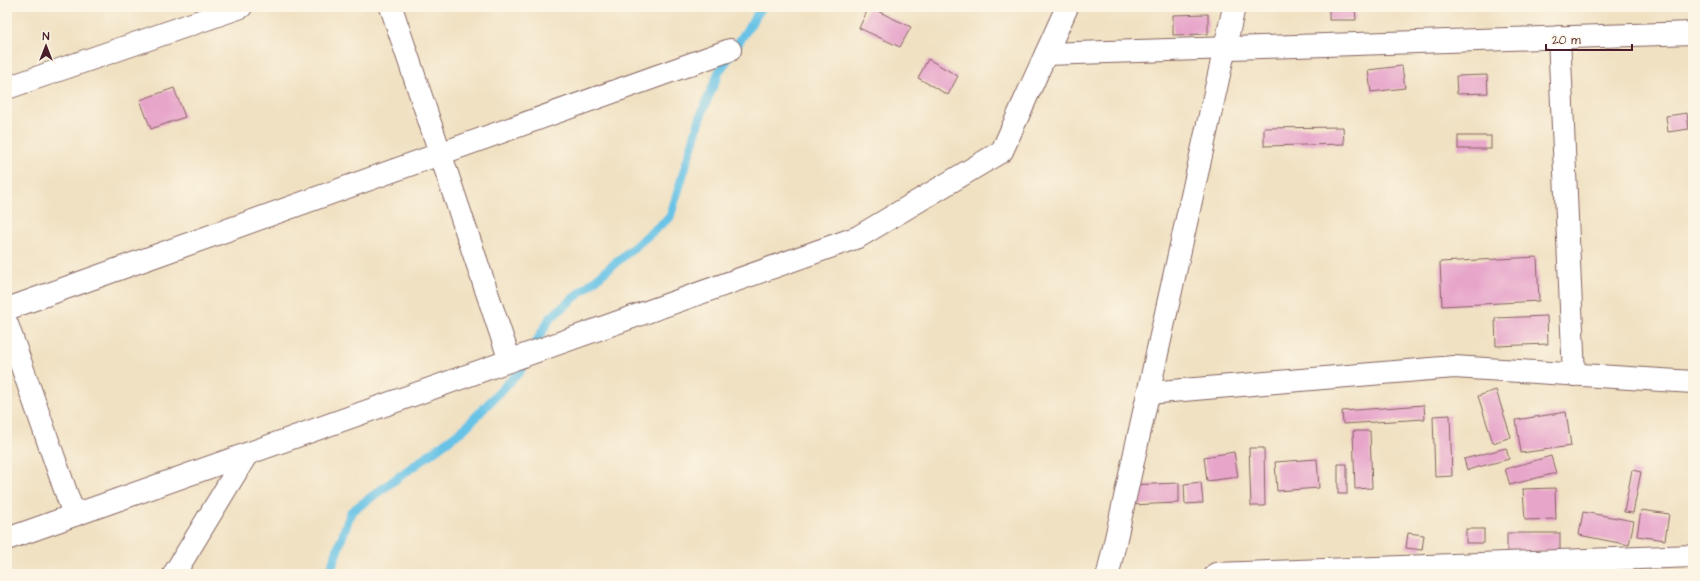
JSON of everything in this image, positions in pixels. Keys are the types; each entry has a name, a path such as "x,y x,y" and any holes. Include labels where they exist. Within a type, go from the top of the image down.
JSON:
{"street":[{"path":"391,7 510,361"},
{"path":"7,539 858,237 1002,151 1068,7"},
{"path":"1108,574 1234,7"},
{"path":"7,88 232,8"},
{"path":"1046,54 1693,33"},
{"path":"1559,37 1574,375"},
{"path":"7,309 730,50"},
{"path":"7,324 74,515"},
{"path":"1148,393 1454,367 1693,382"},
{"path":"174,574 247,454"},
{"path":"1216,574 1469,569 1693,556"}],"building":[{"path":"869,7 911,27 900,47 859,28"},
{"path":"1329,7 1355,7 1356,20 1329,20"},
{"path":"1208,14 1208,34 1173,35 1173,15"},
{"path":"928,59 958,76 948,95 918,78"},
{"path":"1402,66 1405,88 1371,92 1368,70"},
{"path":"1487,75 1488,93 1457,94 1456,76"},
{"path":"174,88 185,117 151,129 140,100"},
{"path":"1687,113 1689,129 1668,132 1666,116"},
{"path":"1343,127 1344,144 1264,146 1264,128"},
{"path":"1458,136 1491,136 1491,149 1458,149"},
{"path":"1537,257 1539,301 1442,306 1440,262"},
{"path":"1547,316 1548,344 1496,346 1495,318"},
{"path":"1496,390 1511,437 1493,443 1478,396"},
{"path":"1424,405 1425,419 1343,424 1342,411"},
{"path":"1566,412 1571,446 1521,453 1516,420"},
{"path":"1450,415 1452,476 1435,477 1433,416"},
{"path":"1353,431 1370,431 1372,488 1355,489"},
{"path":"1249,448 1264,448 1265,506 1251,506"},
{"path":"1506,448 1509,459 1467,470 1464,459"},
{"path":"1234,452 1238,477 1207,481 1204,457"},
{"path":"1551,456 1556,473 1510,485 1505,469"},
{"path":"1317,459 1319,488 1277,491 1275,462"},
{"path":"1338,464 1347,464 1347,494 1338,494"},
{"path":"1632,470 1641,472 1633,513 1624,512"},
{"path":"1201,482 1203,503 1185,504 1184,484"},
{"path":"1179,483 1179,503 1129,505 1128,485"},
{"path":"1555,488 1556,519 1525,520 1523,489"},
{"path":"1641,510 1669,514 1665,540 1637,536"},
{"path":"1583,512 1634,521 1629,545 1579,535"},
{"path":"1466,529 1484,529 1484,543 1466,543"},
{"path":"1408,533 1424,535 1422,550 1406,548"},
{"path":"1507,533 1560,533 1560,552 1507,552"}],"waterway":[{"path":"329,574 351,512 464,429 520,371 550,318 670,217 702,112 719,72 762,7"}]}
